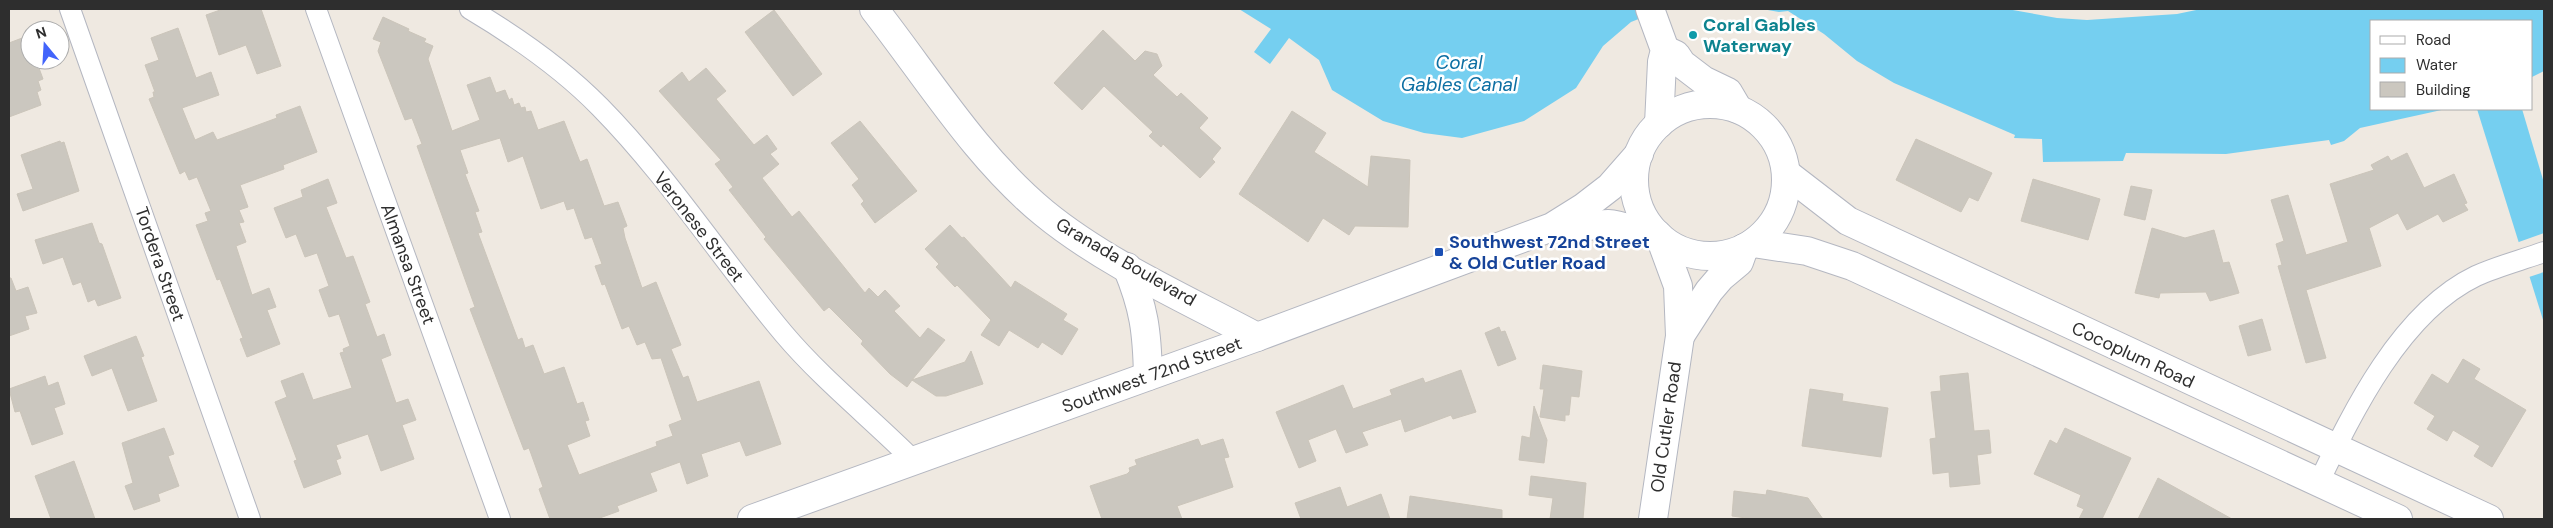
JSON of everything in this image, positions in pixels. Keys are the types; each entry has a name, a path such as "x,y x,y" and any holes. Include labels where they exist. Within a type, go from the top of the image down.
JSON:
{"main road":[{"name":"Granada Boulevard","path":"874,9 1002,174 1064,228 1126,267 1258,337"},
{"path":"1657,29 1676,55 1698,76 1728,92 1738,109"},
{"path":"1657,29 1662,62 1659,124"},
{"path":"1707,104 1738,109 1765,126 1775,138 1782,153 1786,174 1784,200 1778,215 1769,228 1749,245 1714,256 1697,255 1674,247 1658,235 1648,223 1637,201 1634,177 1639,154 1651,133 1659,124 1669,116 1691,106 1707,104"},
{"name":"Southwest 72nd Street","path":"752,519 1258,337 1552,227 1584,207 1610,187 1639,154"},
{"name":"Cocoplum Road","path":"1786,174 1848,221 2489,519"},
{"name":"Southwest 72nd Street","path":"1552,227 1563,230 1607,224 1618,225 1645,235 1658,235"},
{"name":"Old Cutler Road","path":"1653,519 1680,336 1678,286 1658,235"},
{"name":"Cocoplum Road","path":"1749,245 1815,253 1852,266 2398,519"},
{"name":"Old Cutler Road","path":"1680,336 1709,291 1721,277 1739,262 1749,245"},
{"path":"1126,267 1143,310 1147,332 1148,376"}],"street":[{"name":"Tordera Street","path":"70,9 250,519"},
{"name":"Almansa Street","path":"316,9 500,519"},
{"name":"Veronese Street","path":"470,9 552,64 599,106 642,154 761,306 800,352 914,461"},
{"path":"2319,482 2335,448 2372,382 2401,341 2419,320 2460,286 2493,270 2544,252"}],"water":[{"name":"Coral Gables Canal","path":"1239,9 1664,9 1631,22 1603,46 1576,88 1524,121 1462,138 1424,133 1383,121 1332,90 1319,60 1289,38 1270,64 1254,52 1271,29"},
{"path":"1762,9 2007,9 2057,18 2087,20 2177,14 2201,9 2544,9 2544,71 2533,76 2533,20 2370,20 2370,110 2441,110 2360,128 2344,141 2331,145 2329,140 2226,154 2126,153 2123,161 2043,162 2042,139 2014,138 2015,135 1894,83 1857,61 1824,34 1788,11 1779,12"},
{"path":"2477,110 2522,110 2544,183 2544,323"}],"pier":[{"path":"2544,233 2544,272 2526,278 2516,243"}],"building":[{"path":"223,9 261,9 281,66 257,74 246,45 219,55 206,15"},
{"path":"774,10 822,74 793,96 745,32"},
{"path":"383,17 409,29 408,31 426,39 424,42 433,46 428,59 452,131 480,120 467,85 490,77 496,93 505,90 509,100 512,98 514,105 519,103 521,108 525,107 526,112 531,111 538,130 564,121 580,162 587,159 604,206 618,202 627,226 623,228 625,238 642,288 656,282 681,345 671,349 683,378 688,376 697,402 759,381 781,444 746,456 740,441 701,454 708,476 687,484 680,462 650,473 657,491 617,506 619,511 597,519 550,519 539,489 543,487 529,448 524,450 470,309 475,307 417,146 422,144 412,118 405,120 378,51 381,42 373,39","holes":["500,138 508,162 523,156 541,209 564,201 567,210 574,208 585,239 592,237 602,264 595,266 602,285 605,284 622,329 629,326 637,345 645,342 652,359 661,358 682,420 669,425 673,436 656,442 657,446 579,475 567,445 590,436 585,421 589,420 583,402 577,404 564,367 544,374 533,345 525,348 522,338 518,340 478,233 482,232 475,212 479,211 465,174 468,173 460,150"]},
{"path":"178,28 196,78 211,72 219,95 182,108 195,140 213,132 217,140 277,118 276,115 300,106 317,152 283,165 284,169 240,185 248,207 239,210 244,222 239,223 246,242 236,246 252,295 269,288 276,307 267,310 280,344 247,357 240,339 243,338 220,279 217,280 196,225 208,221 205,213 211,211 197,177 189,180 185,171 180,174 149,99 154,97 153,92 155,92 145,65 159,60 151,38"},
{"path":"1103,30 1135,61 1145,51 1157,54 1162,66 1153,75 1177,97 1181,93 1208,118 1199,128 1221,148 1212,159 1215,162 1200,178 1163,144 1161,147 1149,136 1153,132 1104,86 1082,110 1054,83"},
{"path":"20,39 20,70 40,70 43,79 38,81 41,90 37,92 41,105 9,117 9,43"},
{"path":"706,68 726,91 716,99 754,145 767,135 777,149 770,154 779,164 762,178 792,217 799,211 865,293 869,288 878,297 885,290 900,306 894,311 920,338 928,328 945,340 907,387 890,374 861,344 863,341 829,307 824,311 764,239 766,237 729,190 733,187 715,164 721,160 659,91 682,72 689,82"},
{"path":"1292,111 1326,133 1314,152 1368,187 1371,156 1410,160 1408,227 1355,226 1349,235 1323,218 1308,242 1239,194"},
{"path":"860,121 917,191 875,223 861,204 864,201 852,185 859,179 831,143"},
{"path":"1916,139 1992,173 1978,201 1969,197 1961,212 1896,180"},
{"path":"60,141 61,143 64,142 79,191 23,211 17,194 33,189 21,155"},
{"path":"2407,153 2424,188 2454,174 2467,203 2464,204 2468,210 2443,222 2438,214 2407,230 2398,213 2369,228 2381,266 2306,290 2326,358 2306,363 2278,266 2282,265 2276,244 2284,241 2271,200 2288,195 2306,255 2348,242 2330,184 2374,170 2371,165 2388,156 2391,161"},
{"path":"328,179 337,203 326,207 346,258 353,256 370,302 365,304 377,337 384,334 391,355 381,359 396,403 408,399 416,420 402,425 414,459 381,471 368,434 336,445 341,458 336,460 341,474 304,488 294,461 297,460 275,402 287,397 281,381 303,373 313,400 352,388 340,353 344,352 343,349 350,346 339,314 329,317 319,290 329,286 317,253 305,257 296,234 286,238 274,208 303,197 301,190"},
{"path":"2033,179 2100,199 2088,240 2021,221"},
{"path":"2131,186 2152,190 2145,220 2124,215"},
{"path":"92,223 99,243 102,244 121,298 98,306 95,299 88,302 81,282 73,285 63,257 43,264 35,240"},
{"path":"950,225 962,238 964,237 1011,288 1015,281 1067,314 1063,320 1078,329 1062,355 1042,342 1038,348 1009,330 999,346 981,335 991,320 957,285 955,287 936,267 939,264 925,249"},
{"path":"2152,228 2185,238 2214,230 2223,263 2229,262 2239,293 2210,301 2206,292 2160,293 2159,298 2135,293"},
{"path":"9,278 11,278 16,291 28,287 37,313 25,316 29,329 9,336"},
{"path":"2262,319 2271,350 2248,356 2239,326"},
{"path":"1499,327 1501,332 1505,331 1516,359 1498,366 1485,333"},
{"path":"136,336 144,356 141,357 157,401 128,411 112,368 92,376 84,356"},
{"path":"971,351 983,384 946,396 936,396 912,380 965,362"},
{"path":"2463,359 2480,369 2474,379 2526,410 2492,467 2474,456 2480,446 2453,430 2447,441 2427,429 2435,416 2414,403 2432,374 2448,384"},
{"path":"1543,365 1582,371 1579,397 1571,396 1569,415 1565,415 1565,421 1540,417 1544,389 1540,389"},
{"path":"1461,370 1476,412 1453,419 1451,415 1405,432 1401,419 1362,432 1368,445 1346,453 1336,429 1308,440 1316,461 1299,468 1276,412 1343,385 1353,409 1392,395 1390,390 1423,378 1425,383"},
{"path":"1968,373 1974,431 1989,430 1991,453 1977,455 1980,484 1950,487 1949,472 1933,474 1930,439 1936,438 1931,392 1941,391 1940,376"},
{"path":"45,376 48,386 58,382 65,404 54,408 63,434 32,445 20,411 15,412 9,389"},
{"path":"1810,389 1843,394 1842,401 1888,408 1881,457 1802,446"},
{"path":"1534,406 1547,440 1544,463 1519,460 1522,436 1530,438"},
{"path":"164,428 174,454 168,456 179,486 158,494 160,501 134,510 125,486 133,483 122,443"},
{"path":"2065,428 2131,458 2102,519 2079,519 2084,509 2077,506 2081,495 2034,474 2050,440 2057,444"},
{"path":"1198,439 1201,446 1223,439 1229,457 1224,458 1233,487 1177,506 1182,519 1102,519 1090,486 1127,474 1130,471 1129,468 1137,465 1135,460"},
{"path":"74,461 95,519 51,519 35,476"},
{"path":"1531,476 1586,483 1583,519 1550,519 1553,498 1529,495"},
{"path":"2158,478 2232,519 2138,519"},
{"path":"1340,487 1347,507 1381,494 1390,519 1301,519 1295,503"},
{"path":"1767,490 1808,498 1823,519 1753,519 1732,516 1734,491 1766,495"},
{"path":"1410,496 1502,510 1502,519 1407,519"}],"place":[{"name":"Coral Gables Waterway","path":"1693,35"},
{"name":"Southwest 72nd Street & Old Cutler Road","path":"1439,252"}]}
